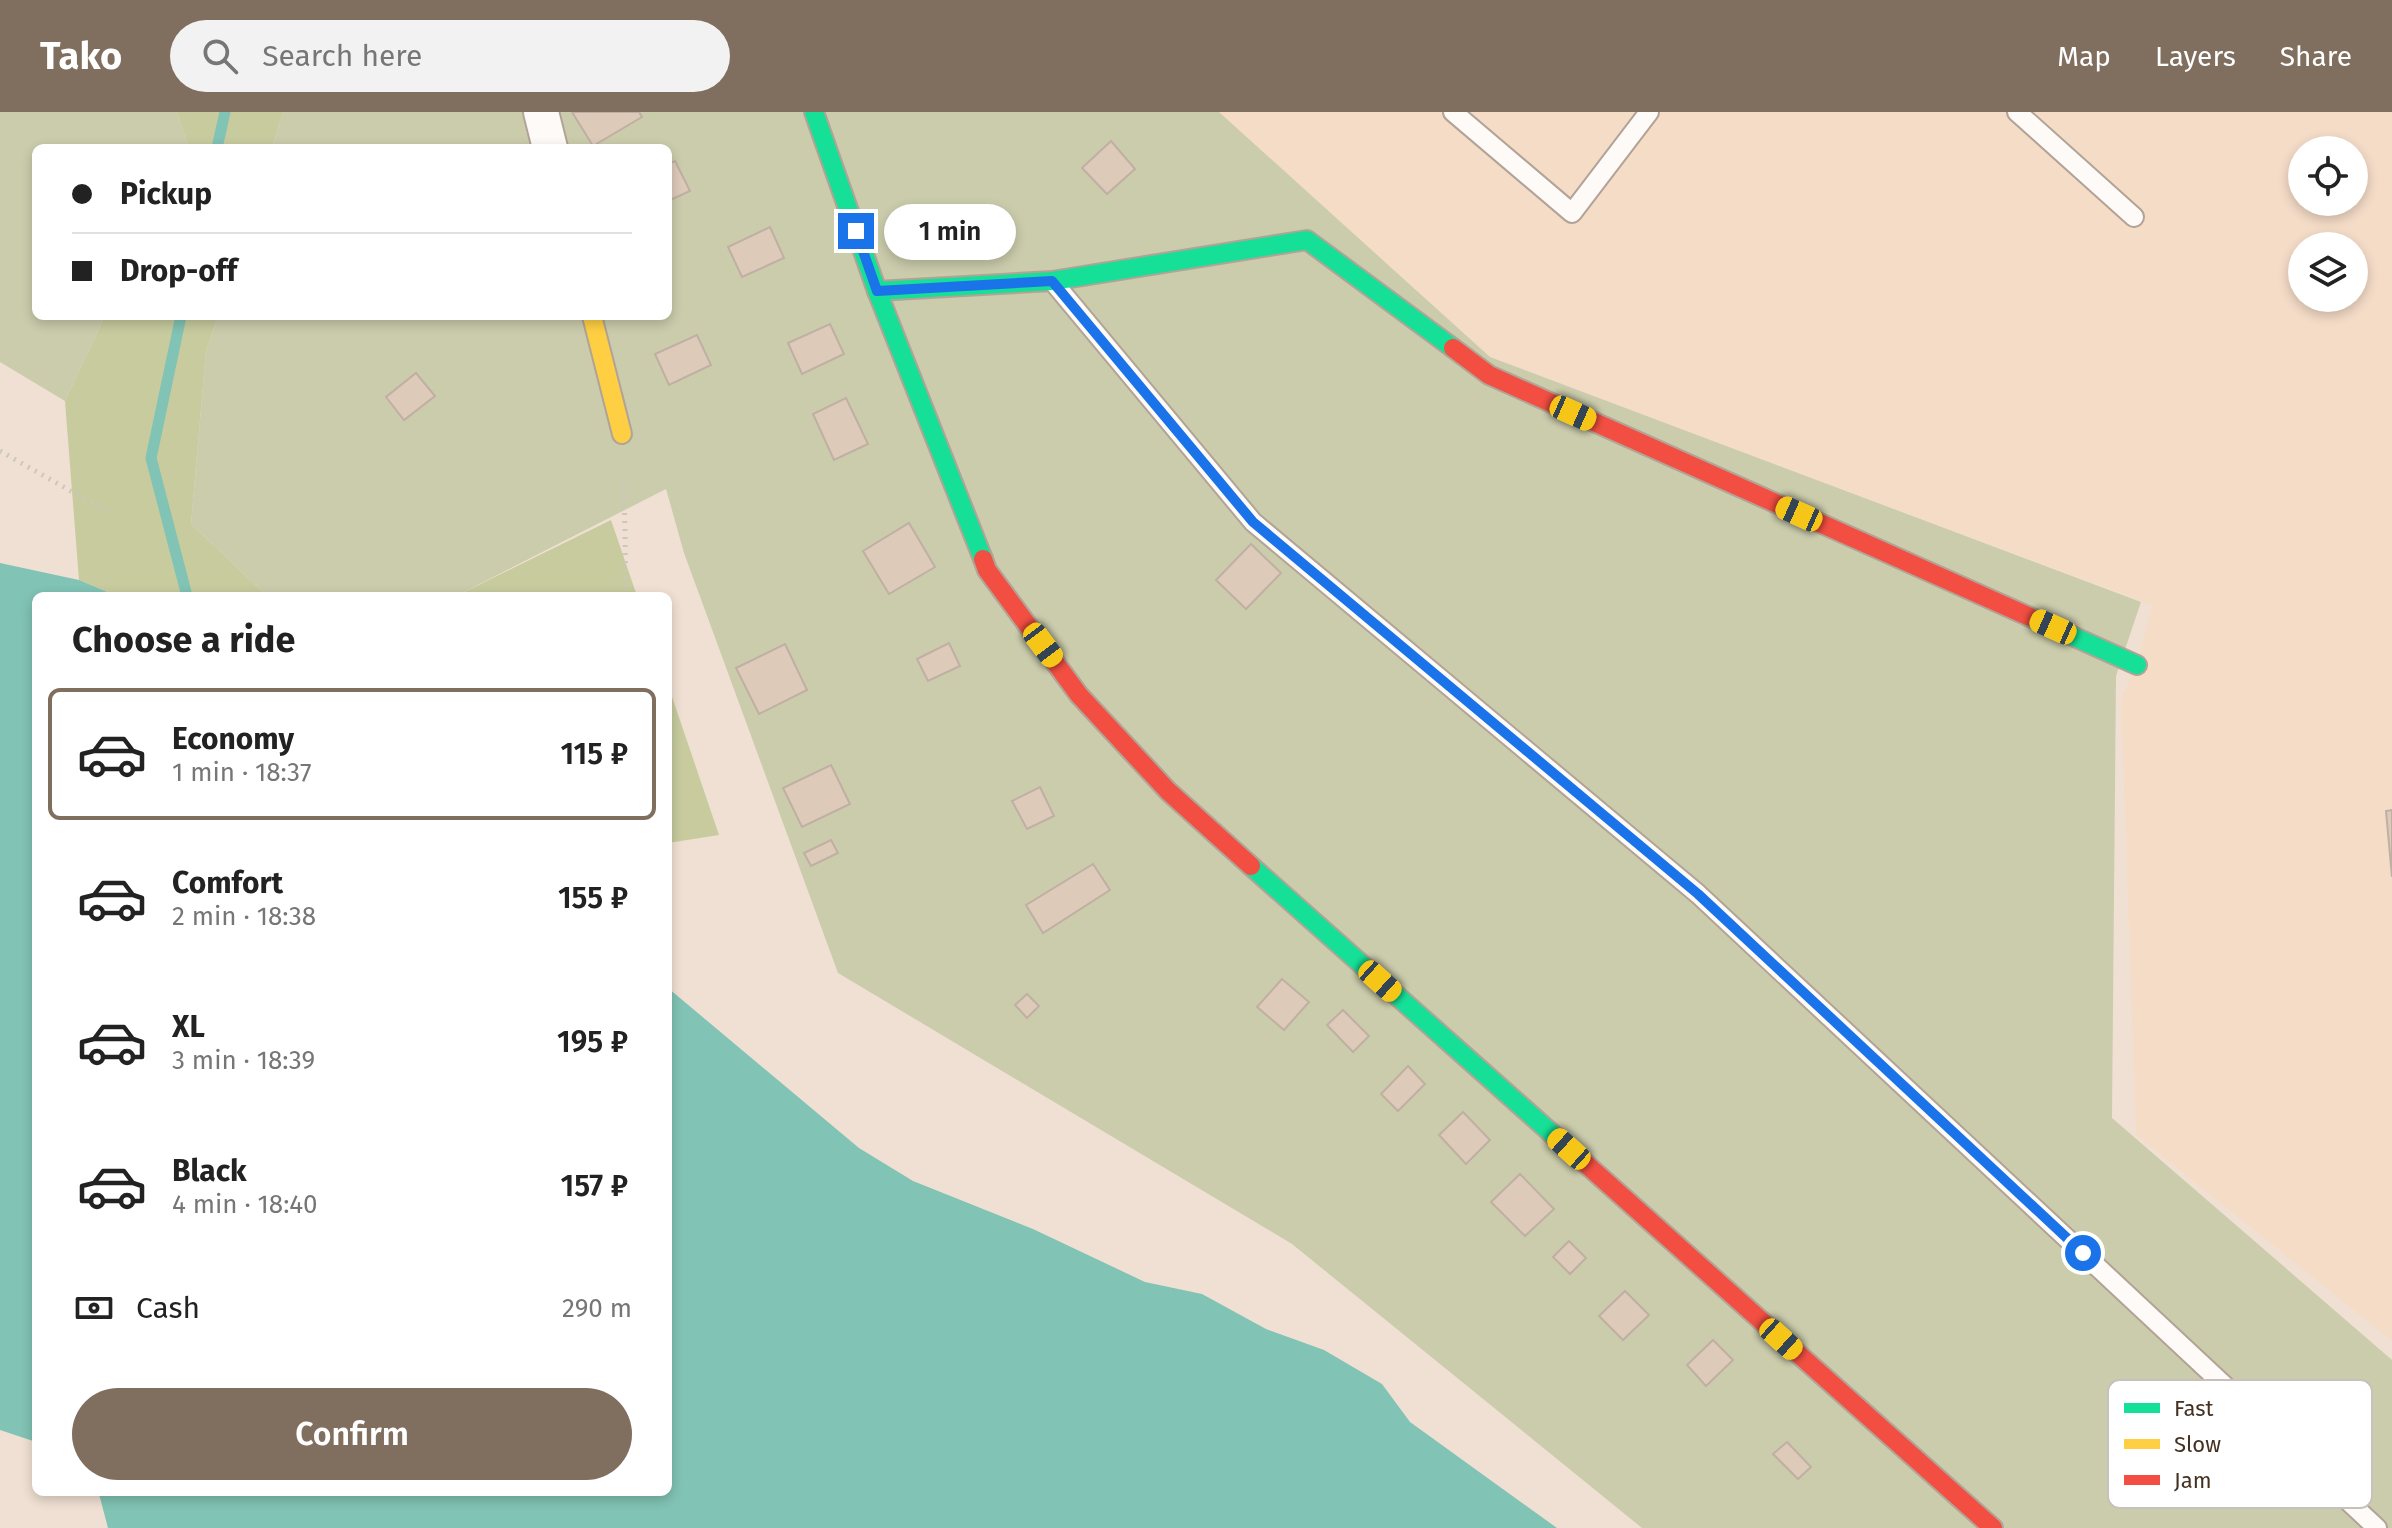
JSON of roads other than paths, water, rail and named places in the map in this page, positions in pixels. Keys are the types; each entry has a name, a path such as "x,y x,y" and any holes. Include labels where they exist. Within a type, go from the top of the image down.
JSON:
{"street":[{"path":"541,112 549,144"},
{"path":"814,112 877,291 987,570 1079,695 1168,791 1993,1528"},
{"path":"877,291 1052,281 1307,240 1489,375 2137,665"},
{"path":"593,320 622,434"}],"lane":[{"path":"1453,112 1572,213 1649,112"},
{"path":"2017,112 2134,217"},
{"path":"1052,281 1253,522 1698,894 2218,1380"},
{"path":"2356,1508 2377,1528"}],"water":[{"path":"0,563 79,580 108,592 32,592 32,1441 0,1430"},
{"path":"672,991 859,1148 913,1181 1033,1229 1145,1282 1202,1294 1266,1329 1324,1350 1382,1384 1410,1422 1557,1528 108,1528 100,1496 672,1496"}],"waterway":[{"path":"218,144 225,112"},
{"path":"180,320 151,458 186,592"}]}
